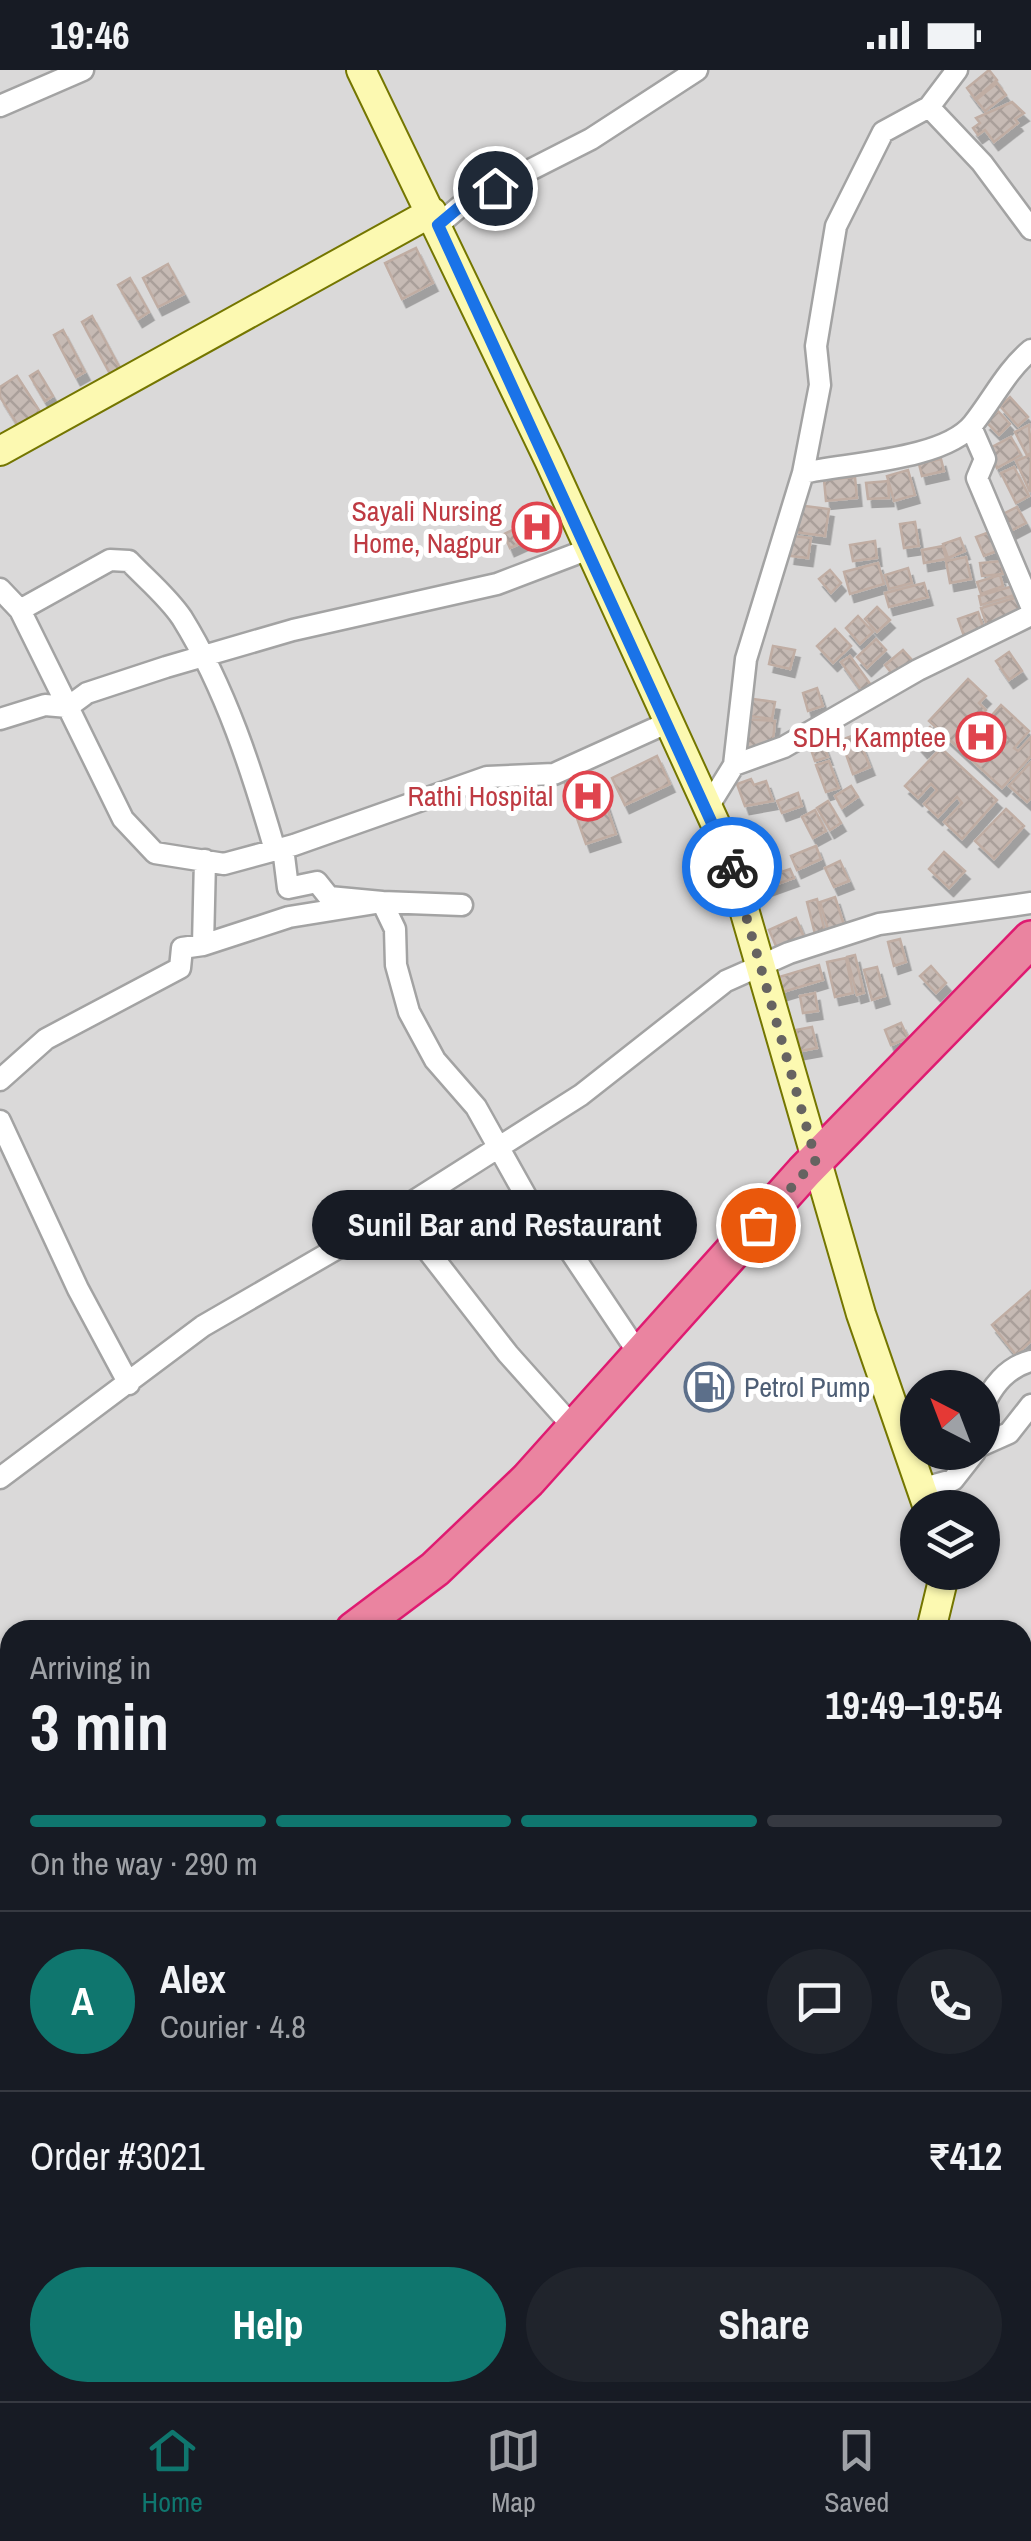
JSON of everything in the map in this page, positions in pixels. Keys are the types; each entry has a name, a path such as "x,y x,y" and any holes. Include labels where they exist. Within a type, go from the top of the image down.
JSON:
{"highway":[{"path":"368,1620 435,1570 681,1327 1031,939"},
{"path":"820,1172 1031,963"},
{"path":"394,1620 451,1580 633,1375"}],"street":[{"path":"0,106 83,70"},
{"path":"361,70 435,219 726,847 861,1314 923,1490"},
{"path":"0,450 591,139 696,70"},
{"path":"708,807 734,765 746,659 803,474 820,385 816,346 836,226 883,132 929,106 956,70"},
{"path":"929,106 982,162 1031,228"},
{"path":"803,474 918,455 971,427 1015,364 1031,350"},
{"path":"971,427 985,459 977,478 1031,606"},
{"path":"0,719 45,705 68,707 87,694 292,630 496,584 590,549"},
{"path":"20,610 110,560 129,561 180,616 202,657 250,762 288,888 317,882 330,897 462,906"},
{"path":"0,589 20,610 123,819 155,853 224,864 279,849 487,777 554,774 669,722"},
{"path":"734,765 784,747 918,670 1031,615"},
{"path":"202,945 205,860"},
{"path":"0,1079 46,1038 180,968 182,948 289,917 382,902"},
{"path":"382,902 395,930 396,964 410,1012 435,1060 476,1107 495,1148 532,1207 556,1230 633,1375"},
{"path":"0,1478 203,1326 398,1211 581,1095 726,982 760,965 879,924 1031,902"},
{"path":"0,1121 78,1289 129,1384"},
{"path":"398,1211 508,1354 575,1429"},
{"path":"1000,1381 1015,1365 1031,1361"},
{"path":"1000,1437 1009,1433 1031,1405"},
{"path":"938,1490 961,1470"},
{"path":"933,1620 940,1590"}],"shaded area":[{"path":"0,70 1031,70 1031,1620 0,1620"}],"building":[{"path":"989,70 997,80 975,99 967,88"},
{"path":"997,83 1006,95 985,111 976,100"},
{"path":"1012,102 1024,113 1015,119 1018,123 994,142 985,130 978,135 973,128 980,123 976,118"},
{"path":"416,248 433,283 402,299 385,263"},
{"path":"168,264 184,294 158,307 143,278"},
{"path":"130,278 149,312 138,319 118,285"},
{"path":"92,316 123,374 113,379 82,322"},
{"path":"63,330 85,372 76,377 54,335"},
{"path":"38,371 53,396 45,401 30,376"},
{"path":"17,376 46,421 24,435 0,397 0,387"},
{"path":"1010,397 1028,417 1018,426 1000,406"},
{"path":"998,411 1010,424 999,435 986,422"},
{"path":"1029,425 1031,453 1027,455 1015,432"},
{"path":"1011,437 1021,455 997,468 988,449"},
{"path":"1031,457 1030,492 1016,461"},
{"path":"941,459 944,471 922,476 919,464"},
{"path":"1014,467 1029,496 1016,503 1001,473"},
{"path":"908,470 915,495 894,501 887,476"},
{"path":"855,477 857,498 826,501 824,480"},
{"path":"888,481 889,498 868,499 866,483"},
{"path":"797,505 829,509 825,536 794,532"},
{"path":"1017,507 1026,523 1005,534 997,517"},
{"path":"548,513 554,528 510,548 504,534"},
{"path":"915,522 919,546 904,548 900,524"},
{"path":"992,531 1000,550 984,556 976,537"},
{"path":"793,536 811,538 808,558 790,556"},
{"path":"960,538 965,551 948,558 943,544"},
{"path":"875,541 877,558 853,561 850,545"},
{"path":"943,546 946,559 924,563 922,550"},
{"path":"966,557 971,579 950,583 946,561"},
{"path":"1001,561 1003,574 982,576 980,563"},
{"path":"878,563 884,584 850,594 844,572"},
{"path":"908,568 912,583 889,589 885,575"},
{"path":"830,570 841,583 831,593 819,579"},
{"path":"1000,575 1003,586 981,594 977,582"},
{"path":"924,583 928,597 889,607 885,593"},
{"path":"1013,586 1015,595 981,605 979,596"},
{"path":"1021,596 1026,614 987,626 981,608"},
{"path":"877,607 890,620 877,632 865,619"},
{"path":"978,612 985,632 965,639 958,619"},
{"path":"858,616 873,632 860,644 846,628"},
{"path":"835,629 851,646 833,663 817,646"},
{"path":"876,639 886,650 867,668 857,657"},
{"path":"773,646 795,650 790,669 769,664"},
{"path":"903,650 913,661 894,676 885,665"},
{"path":"1009,652 1022,671 1009,680 996,661"},
{"path":"850,656 873,688 864,694 841,662"},
{"path":"968,679 986,696 979,703 986,710 978,719 984,724 1001,705 1029,731 1014,748 1018,751 1031,737 1031,756 1002,788 929,721"},
{"path":"817,688 823,706 808,711 803,693"},
{"path":"746,698 775,702 772,719 743,715"},
{"path":"743,719 775,721 772,750 741,748"},
{"path":"930,727 938,736 923,750 915,741"},
{"path":"857,734 870,767 853,774 841,740"},
{"path":"820,736 828,757 815,761 808,741"},
{"path":"941,748 997,800 962,839 944,822 962,803 957,797 938,817 924,804 937,790 931,784 918,798 905,786"},
{"path":"657,756 670,784 625,805 612,778"},
{"path":"829,761 839,788 826,792 816,765"},
{"path":"1031,762 1031,798 1027,802 1009,786"},
{"path":"595,773 616,834 586,844 565,784"},
{"path":"751,779 754,785 766,781 773,801 745,806 737,784"},
{"path":"851,786 858,797 842,808 835,796"},
{"path":"798,793 802,806 782,813 777,801"},
{"path":"828,801 841,823 830,830 817,808"},
{"path":"1006,809 1024,826 994,859 975,841"},
{"path":"815,810 826,831 813,838 802,817"},
{"path":"816,846 821,859 797,870 791,856"},
{"path":"771,848 778,867 761,873 754,854"},
{"path":"944,852 965,871 949,888 929,869"},
{"path":"840,861 849,881 834,887 825,868"},
{"path":"790,869 794,878 758,891 755,881"},
{"path":"835,897 846,931 830,936 820,902"},
{"path":"817,899 826,936 816,938 807,902"},
{"path":"796,918 806,942 779,953 769,930"},
{"path":"900,939 906,962 894,966 888,942"},
{"path":"855,955 864,993 857,995 847,957"},
{"path":"846,958 853,993 835,997 827,962"},
{"path":"819,965 823,980 783,992 779,977"},
{"path":"931,966 946,983 936,993 920,976"},
{"path":"877,967 885,996 872,1000 864,970"},
{"path":"815,993 818,1011 803,1013 800,996"},
{"path":"901,1023 908,1038 891,1045 885,1030"},
{"path":"812,1027 817,1048 800,1051 796,1030"},
{"path":"1031,1291 1031,1341 1016,1355 992,1325"}],"way so far":[{"path":"732,867 816,1160 758,1225"}],"place":[{"name":"Sayali Nursing Home, Nagpur","path":"537,527"},
{"name":"SDH, Kamptee","path":"981,737"},
{"name":"Rathi Hospital","path":"588,796"},
{"name":"Sunil Bar and Restaurant","path":"758,1225"},
{"name":"Petrol Pump","path":"709,1387"}],"route":[{"path":"495,188 463,204 438,225 550,460 732,867"}]}
